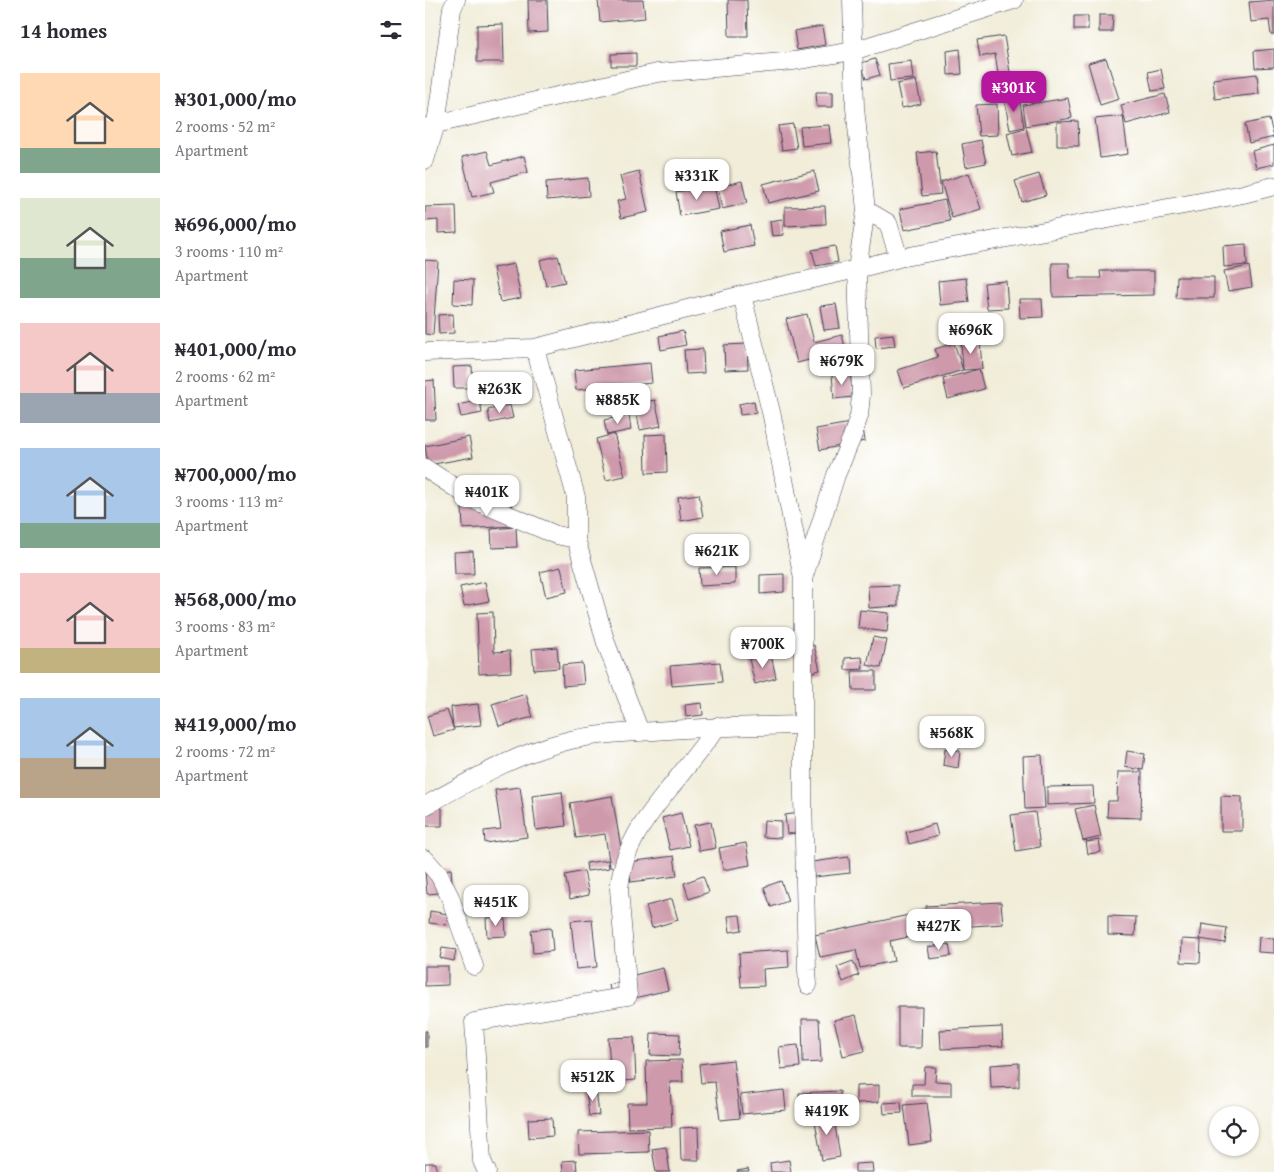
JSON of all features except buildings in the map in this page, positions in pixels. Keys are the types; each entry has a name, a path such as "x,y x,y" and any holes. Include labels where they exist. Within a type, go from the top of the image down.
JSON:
{"street":[{"path":"425,160 452,9 456,0"},
{"path":"803,579 836,475 859,416 861,395 857,269 866,210 855,108 852,0"},
{"path":"430,126 657,73 794,61 853,51 1014,0"},
{"path":"425,352 535,348 742,295 899,258 1243,194 1274,186"},
{"path":"866,210 888,223 899,258"},
{"path":"742,295 772,416 803,579 803,806 808,985"},
{"path":"535,348 576,497 576,539 606,644 640,732"},
{"path":"425,468 475,500 556,535 576,539"},
{"path":"425,806 510,760 563,742 596,735 718,726 803,725"},
{"path":"487,1172 482,1161 475,1022 628,996 619,890 625,859 633,840 645,821 718,726"},
{"path":"425,859 439,875 450,897 475,966"}]}
